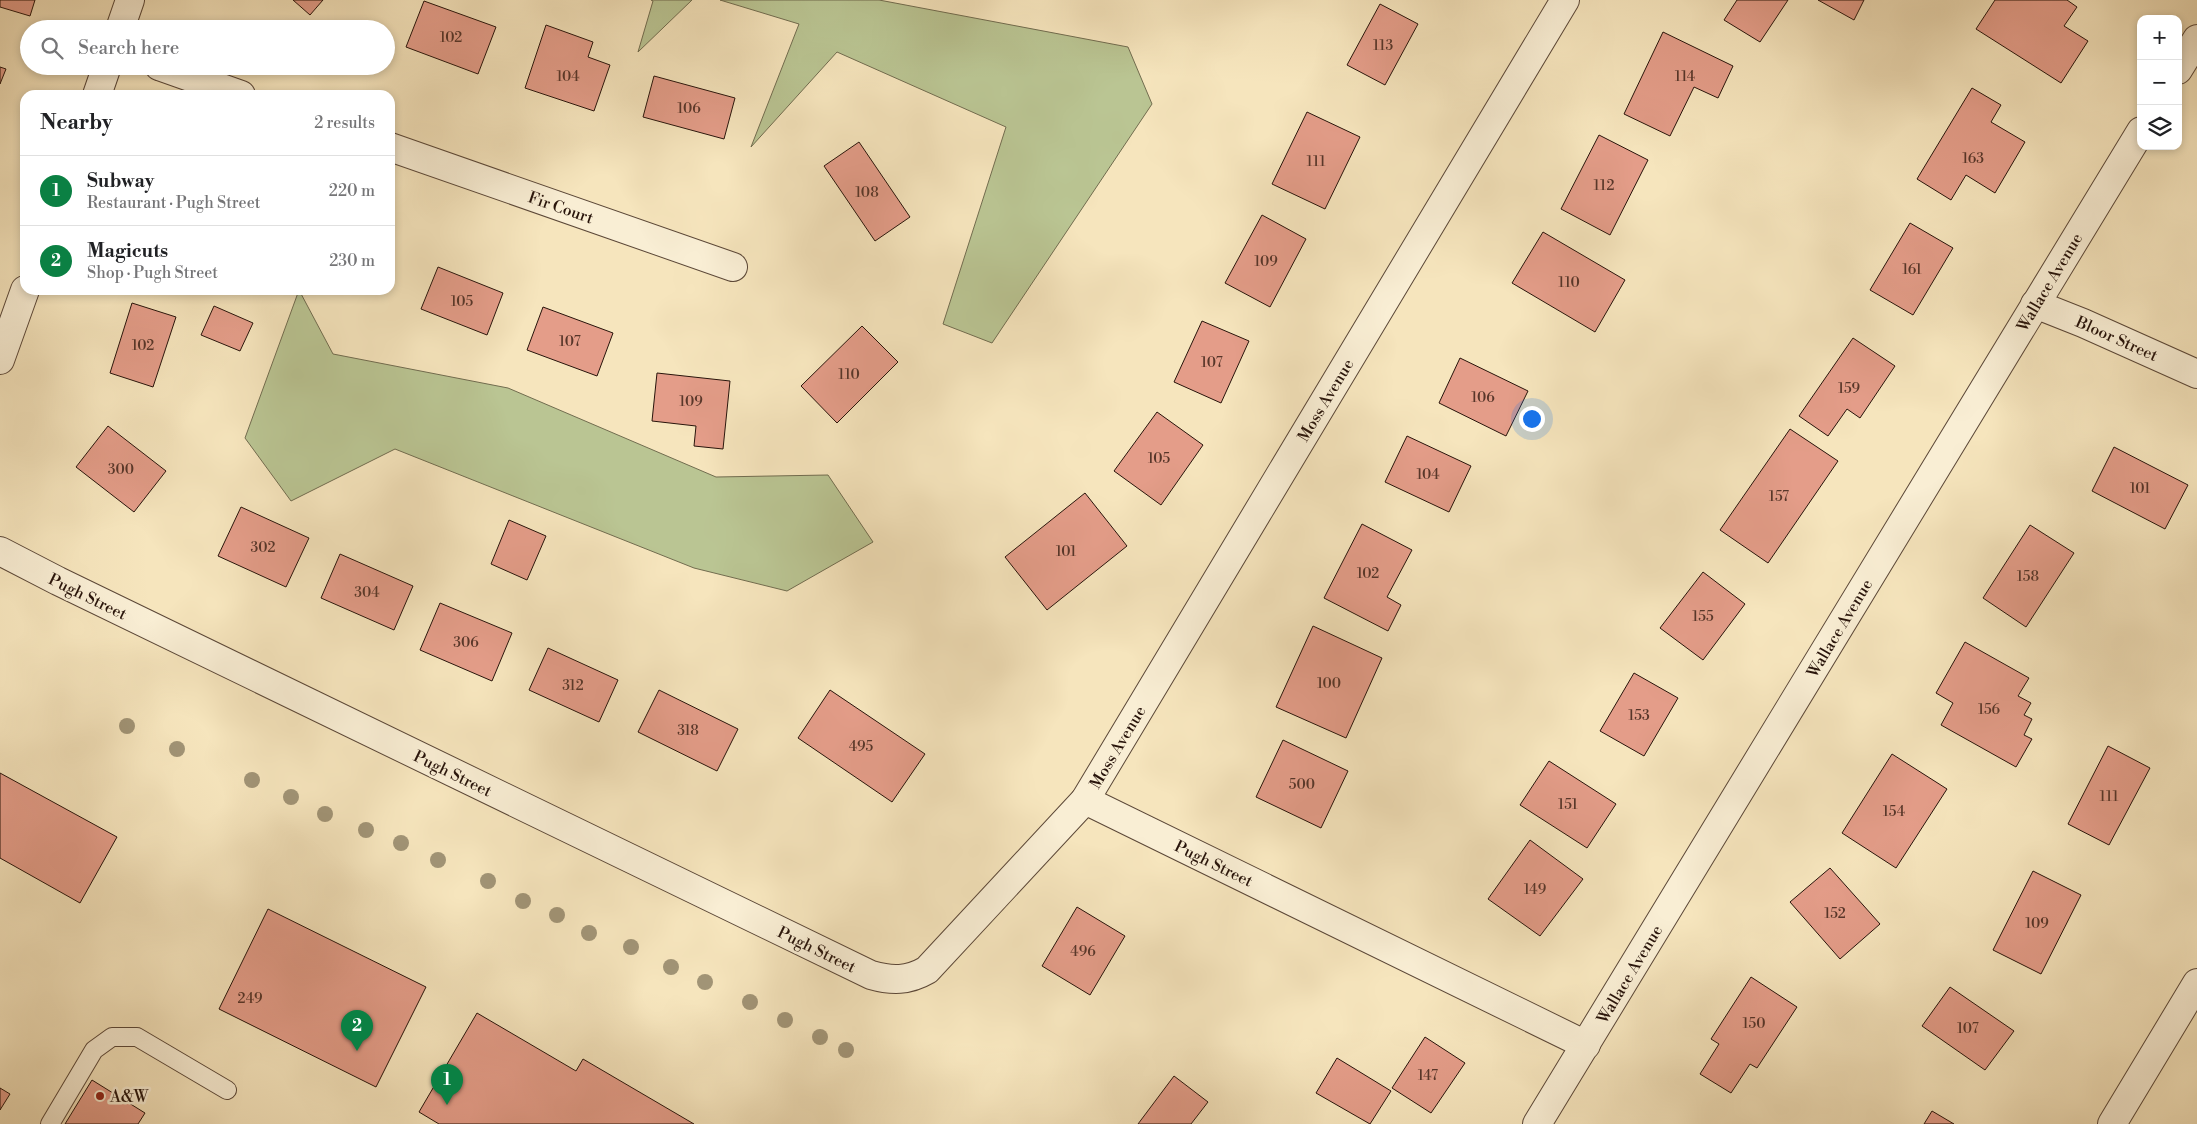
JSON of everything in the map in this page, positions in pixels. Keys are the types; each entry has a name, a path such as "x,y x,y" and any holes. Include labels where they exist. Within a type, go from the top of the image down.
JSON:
{"street":[{"path":"123,20 130,0"},
{"name":"Moss Avenue","path":"1085,800 1565,0"},
{"path":"2182,63 2197,39"},
{"path":"99,90 104,75"},
{"path":"184,75 227,90"},
{"name":"Wallace Avenue","path":"1537,1124 2137,138"},
{"name":"Fir Court","path":"395,149 733,267"},
{"path":"0,360 23,295"},
{"name":"Bloor Street","path":"2035,304 2083,322 2197,374"},
{"name":"Pugh Street","path":"0,551 67,586 871,976 885,979 914,977 939,960 1085,800 1586,1045"},
{"path":"2112,1124 2197,983"}],"lane":[{"path":"50,1124 94,1050 112,1037 138,1037 227,1090"}],"green space":[{"path":"651,0 692,0 638,52 653,1"},
{"path":"720,0 879,0 1128,47 1152,104 992,343 943,324 1006,127 837,52 751,147 799,24"},
{"path":"297,295 302,295 333,354 508,388 716,477 828,475 873,542 787,591 694,568 395,449 291,501 245,438"}],"building":[{"path":"0,0 35,0 30,16 0,7"},
{"path":"293,0 323,0 310,15"},
{"path":"1737,0 1788,0 1760,42 1724,20"},
{"path":"1818,0 1864,0 1854,20"},
{"path":"1995,0 2067,0 2077,7 2064,26 2088,41 2061,83 1976,29"},
{"path":"424,1 496,27 478,74 406,47"},
{"path":"1380,4 1418,24 1385,85 1347,65"},
{"path":"546,25 593,42 588,57 610,65 594,111 525,88"},
{"path":"1663,32 1733,66 1718,98 1694,87 1670,136 1624,114"},
{"path":"0,67 6,69 0,84"},
{"path":"654,76 735,98 724,139 643,117"},
{"path":"1972,88 2001,105 1991,122 2025,142 1995,193 1966,175 1951,200 1917,179"},
{"path":"1307,112 1360,137 1325,209 1272,184"},
{"path":"1599,135 1648,160 1610,235 1561,209"},
{"path":"859,142 910,217 875,241 824,166"},
{"path":"1262,215 1306,239 1270,307 1225,283"},
{"path":"1910,223 1953,248 1913,315 1870,290"},
{"path":"1543,232 1625,280 1595,332 1512,283"},
{"path":"438,267 503,293 487,335 421,309"},
{"path":"132,303 176,317 153,387 110,373"},
{"path":"214,306 253,323 240,351 201,335"},
{"path":"543,307 613,333 597,376 527,350"},
{"path":"1202,321 1249,341 1221,403 1174,382"},
{"path":"862,326 898,362 837,423 801,386"},
{"path":"1853,338 1895,366 1860,418 1847,409 1828,436 1799,416"},
{"path":"1460,358 1528,391 1506,436 1439,403"},
{"path":"657,373 730,381 723,449 694,446 696,426 652,421"},
{"path":"1157,412 1203,445 1161,505 1114,471"},
{"path":"108,426 166,471 134,512 76,467"},
{"path":"1790,429 1838,461 1768,563 1720,530"},
{"path":"1407,436 1471,466 1449,512 1385,482"},
{"path":"2114,447 2188,485 2165,529 2092,491"},
{"path":"1085,493 1127,546 1047,610 1005,557"},
{"path":"241,507 309,538 286,587 218,556"},
{"path":"509,520 546,536 527,580 491,564"},
{"path":"1362,524 1412,550 1387,597 1401,605 1388,631 1324,598"},
{"path":"2030,525 2074,553 2026,627 1983,598"},
{"path":"340,554 413,586 394,630 321,598"},
{"path":"1703,572 1745,604 1703,660 1660,628"},
{"path":"440,603 512,633 492,681 420,650"},
{"path":"1313,626 1382,658 1346,738 1276,707"},
{"path":"1965,642 2029,678 2018,696 2031,703 2024,715 2032,719 2024,735 2032,739 2016,767 1941,725 1953,703 1936,693"},
{"path":"548,648 618,680 599,722 529,690"},
{"path":"1634,673 1678,698 1644,756 1600,731"},
{"path":"659,690 738,729 717,771 638,732"},
{"path":"830,690 925,754 892,802 798,738"},
{"path":"1283,740 1348,771 1321,828 1256,797"},
{"path":"2108,746 2150,768 2109,845 2068,824"},
{"path":"1892,754 1947,789 1896,868 1842,833"},
{"path":"1549,761 1616,804 1587,848 1520,805"},
{"path":"0,773 117,837 80,903 0,858"},
{"path":"1530,840 1583,879 1540,936 1488,899"},
{"path":"1830,868 1880,924 1840,959 1790,902"},
{"path":"2033,871 2081,895 2041,974 1993,950"},
{"path":"1077,907 1125,936 1090,995 1042,966"},
{"path":"268,909 426,987 376,1087 219,1009"},
{"path":"1751,977 1797,1007 1757,1068 1750,1064 1731,1093 1700,1074 1719,1044 1711,1039"},
{"path":"1950,987 2014,1031 1985,1070 1922,1026"},
{"path":"477,1013 576,1071 583,1059 694,1124 439,1124 419,1112"},
{"path":"1425,1037 1465,1063 1431,1113 1392,1088"},
{"path":"1337,1058 1391,1091 1370,1124 1316,1093"},
{"path":"1174,1076 1208,1102 1191,1124 1138,1124"},
{"name":"A&W","path":"92,1080 145,1113 138,1124 65,1124"},
{"path":"0,1088 10,1094 0,1110"},
{"path":"1932,1111 1954,1124 1924,1124"}],"place":[{"name":"Magicuts","path":"357,1051"},
{"name":"A&W","path":"100,1096"},
{"name":"Subway","path":"447,1105"}]}
